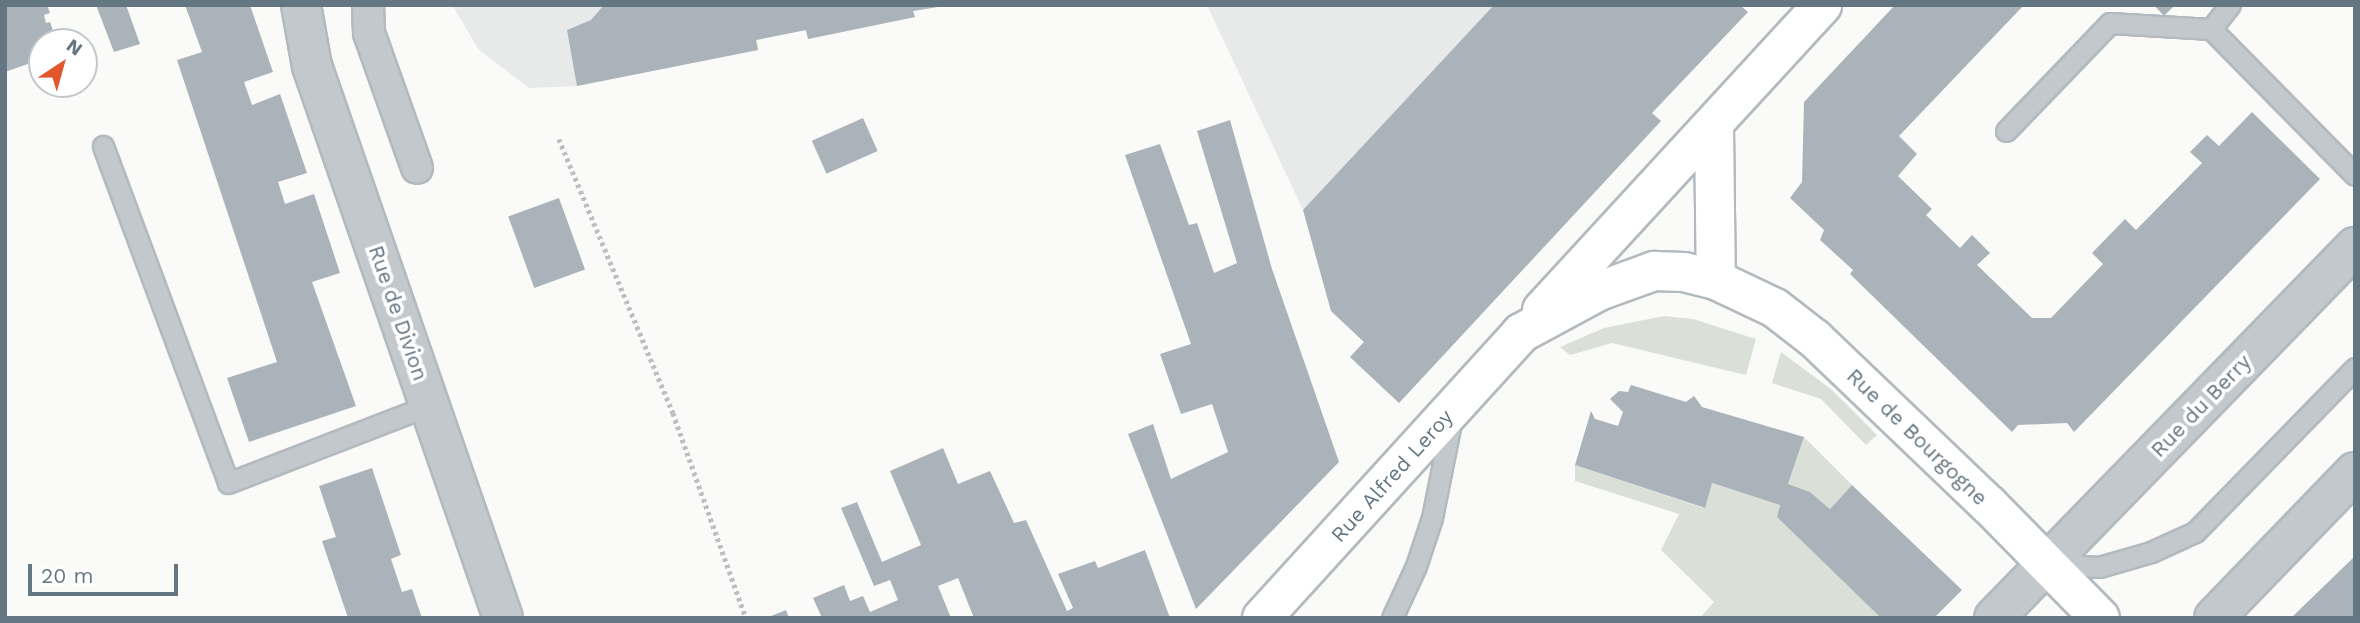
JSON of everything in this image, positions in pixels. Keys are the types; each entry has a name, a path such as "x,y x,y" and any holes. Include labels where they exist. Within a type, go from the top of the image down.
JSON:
{"main road":[{"name":"Rue Alfred Leroy","path":"1262,618 1521,333 1714,127 1822,5"},
{"path":"1714,127 1716,280"},
{"name":"Rue Alfred Leroy","path":"1521,333 1599,291 1644,274 1684,272 1716,280"},
{"name":"Rue de Bourgogne","path":"1716,280 1775,308 1815,339 2099,618"}],"street":[{"name":"Rue de Divion","path":"301,5 312,66 503,618"},
{"path":"368,5 369,33 417,168"},
{"name":"Rue du Berry","path":"1994,618 2355,247"},
{"path":"2214,618 2355,472"}],"lane":[{"path":"2211,29 2230,5"},
{"path":"2006,131 2110,23 2211,29 2355,175"},
{"path":"103,146 228,483 430,405"},
{"path":"2047,564 2099,567 2151,552 2195,531 2355,368"},
{"path":"1392,618 1416,566 1432,518 1455,407"}],"path":[{"path":"559,139 673,413 746,618"}],"shaded area":[{"path":"452,5 945,5 914,11 915,17 808,39 805,30 757,40 758,50 577,86 529,88 479,50"},
{"path":"1207,5 1740,5 1652,113 1661,121 1399,403 1350,357 1364,342 1331,311 1303,210"},
{"path":"1664,316 1693,319 1756,339 1746,375 1612,343 1570,355 1560,347 1604,328"},
{"path":"1781,352 1831,389 1877,435 1866,445 1821,399 1772,383"},
{"path":"1804,437 1852,485 1830,509 1810,492 1788,484"},
{"path":"1575,465 1703,508 1712,483 1780,505 1777,517 1881,618 1700,618 1714,602 1661,550 1679,514 1575,481"}],"building":[{"path":"5,5 47,5 50,13 44,15 46,23 50,22 52,28 28,28 28,64 5,72"},
{"path":"96,5 126,5 140,44 114,52"},
{"path":"185,5 250,5 273,72 244,82 252,105 280,94 307,173 278,182 285,204 314,194 340,273 312,282 356,406 249,442 227,378 277,362 177,60 202,52"},
{"path":"604,5 938,7 913,11 915,17 808,39 806,30 756,40 758,50 577,86 567,30 591,20"},
{"path":"1494,5 1740,5 1748,12 1652,113 1661,121 1399,403 1350,357 1364,342 1331,311 1303,210"},
{"path":"1895,5 2024,5 1899,136 1917,154 1898,176 1932,209 1926,215 1960,248 1972,235 1990,253 1977,265 2032,318 2051,318 2103,264 2092,253 2125,219 2136,230 2202,163 2190,152 2207,135 2219,146 2252,112 2320,179 2074,432 2067,423 2018,425 2012,432 1850,274 1853,270 1820,240 1824,230 1790,198 1802,182 1804,102"},
{"path":"2154,5 2175,5 2164,16"},
{"path":"863,118 878,151 826,174 812,141"},
{"path":"1230,120 1272,269 1339,462 1196,609 1128,434 1153,424 1171,479 1228,452 1212,404 1181,414 1160,354 1191,344 1125,155 1160,144 1189,225 1197,223 1214,273 1237,263 1197,131"},
{"path":"559,198 585,269 534,288 508,216"},
{"path":"1631,385 1686,402 1694,396 1702,407 1804,437 1788,484 1810,492 1830,509 1852,485 1962,590 1934,618 1881,618 1777,517 1780,505 1712,483 1705,508 1575,465 1591,411 1595,419 1618,426 1623,412 1610,399 1619,391 1628,392"},
{"path":"943,448 958,484 990,471 1014,523 1026,520 1067,611 1073,608 1058,574 1095,561 1098,568 1145,550 1170,618 974,618 958,578 938,586 951,618 822,618 813,598 844,585 850,601 863,596 870,612 898,600 890,580 874,586 841,508 857,502 882,562 921,545 890,471"},
{"path":"372,468 401,555 391,559 402,592 412,589 422,618 348,618 322,541 336,537 319,486"},
{"path":"2355,556 2355,618 2291,618"},
{"path":"786,610 789,618 766,618"}]}
